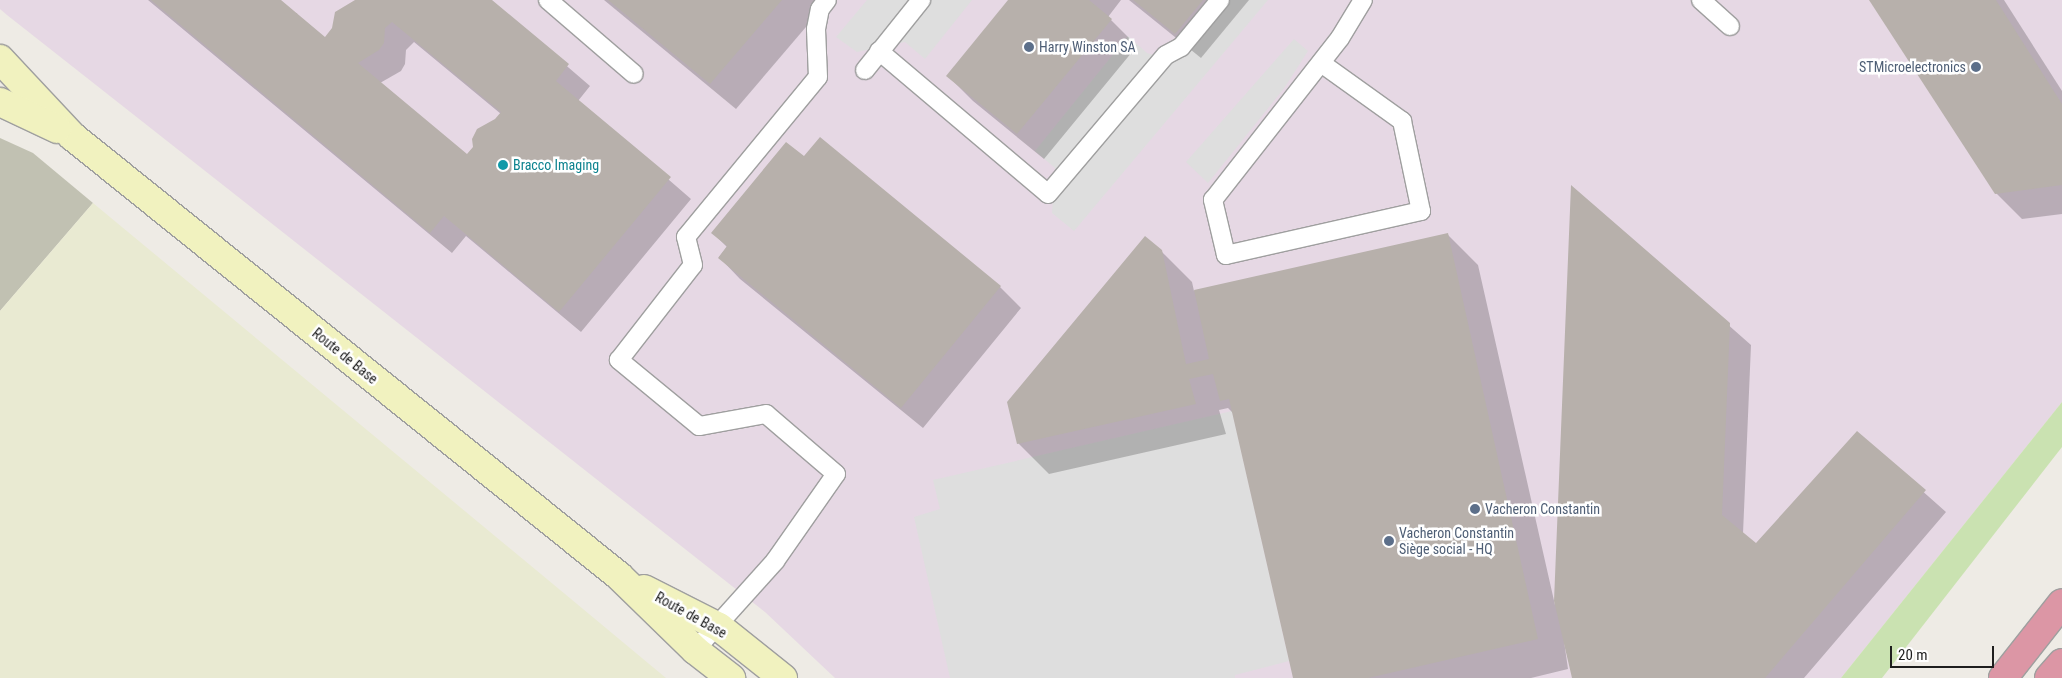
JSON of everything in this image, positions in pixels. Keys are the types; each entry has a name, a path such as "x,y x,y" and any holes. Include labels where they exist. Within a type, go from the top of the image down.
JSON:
{"highway":[{"path":"2003,678 2062,603"},
{"path":"2049,678 2062,664"}],"street":[{"name":"Route de Base","path":"0,59 72,136 619,576 696,650 730,678"},
{"name":"Route de Base","path":"0,102 72,136"},
{"name":"Route de Base","path":"619,576 719,627 783,678"}],"lane":[{"path":"548,0 634,74"},
{"path":"696,650 719,627 775,561 836,474 766,414 699,426 618,360 693,265 686,237 818,77 816,29 820,9 827,0"},
{"path":"865,70 921,0"},
{"path":"879,51 1048,194 1166,54 1181,47 1220,0"},
{"path":"1321,62 1402,121 1421,211 1226,255 1213,200 1321,62 1363,0"},
{"path":"1701,0 1730,26"}],"shaded area":[{"path":"0,0 2062,0 2062,402 1841,678 835,678 765,612 7,15 0,9"},
{"path":"867,0 972,0 925,59 905,42 857,52 836,37"},
{"path":"1220,0 1268,0 1074,231 1052,213 1055,168 1035,151 1128,36 1147,53 1175,62 1173,58"},
{"path":"1294,39 1308,51 1285,87 1208,183 1186,162"},
{"path":"0,138 33,153 93,203 0,311"},
{"path":"93,203 666,678 0,678 0,311"},
{"path":"1232,411 1289,661 1235,675 1235,678 950,678 914,517 940,509 933,480"}],"green space":[{"path":"2062,402 2062,447 1882,678 1841,678"}],"building":[{"name":"Bracco Imaging","path":"151,0 281,0 325,37 332,28 335,12 355,0 492,0 569,64 556,81 671,177 559,312 444,216 430,233","holes":["392,22 501,112 495,119 477,129 472,139 473,147 467,154 358,63 379,50 384,43 385,28"]},
{"path":"608,0 782,0 710,84"},
{"name":"Harry Winston SA","path":"1008,0 1089,0 1112,19 1017,134 946,76"},
{"name":"Harry Winston SA","path":"1133,0 1203,0 1175,34"},
{"name":"STMicroelectronics","path":"1869,0 1996,0 2062,104 2062,185 1995,194"},
{"path":"820,137 1001,286 901,408 718,258 727,246 711,233 786,142 804,156"},
{"path":"1571,185 1730,323 1722,515 1756,543 1857,431 1926,490 1765,678 1572,678 1554,601"},
{"name":"Vacheron Constantin Siège social - HQ","path":"1448,233 1538,639 1368,678 1293,678 1229,399 1220,401 1213,374 1189,379 1196,404 1017,444 1007,402 1145,236 1162,250 1186,364 1209,359 1194,290"}],"place":[{"name":"Harry Winston SA","path":"1029,47"},
{"name":"STMicroelectronics","path":"1976,67"},
{"name":"Bracco Imaging","path":"503,165"},
{"name":"Vacheron Constantin","path":"1475,509"},
{"name":"Vacheron Constantin Siège social - HQ","path":"1389,541"}]}
